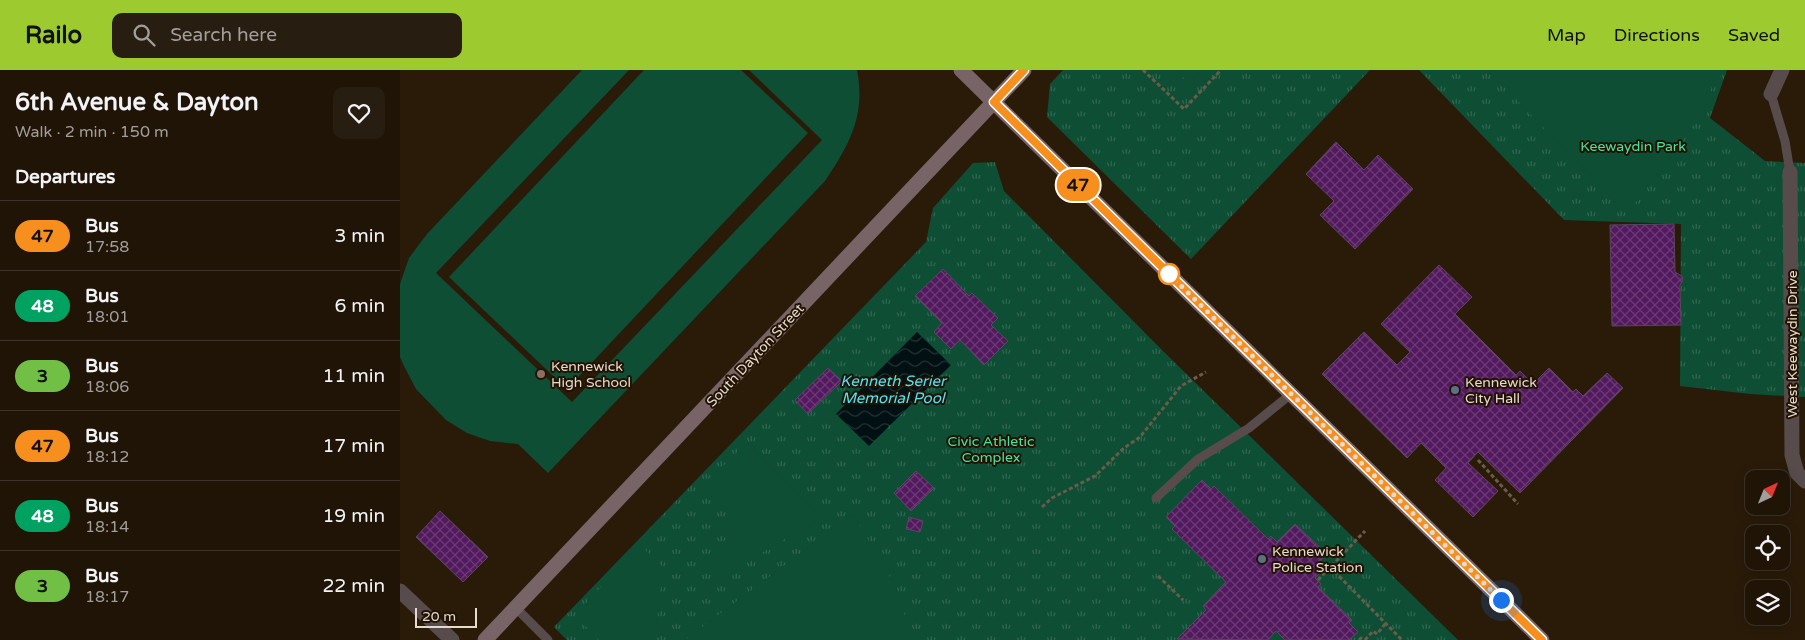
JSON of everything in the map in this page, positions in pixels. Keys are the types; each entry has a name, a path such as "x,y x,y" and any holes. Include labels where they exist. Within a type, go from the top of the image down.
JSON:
{"street":[{"path":"961,70 1542,640"},
{"name":"South Dayton Street","path":"485,640 1024,70"},
{"path":"1771,94 1782,70"},
{"name":"West Keewaydin Drive","path":"1790,172 1792,455 1797,473 1805,481"},
{"path":"400,591 452,640"}],"lane":[{"path":"1771,94 1785,141 1790,172"},
{"path":"1156,498 1198,458 1249,428 1291,394"},
{"path":"516,608 548,640"}],"path":[{"path":"1143,70 1184,109 1221,70"},
{"path":"1042,507 1052,498 1096,476 1124,448 1140,437 1181,386 1206,372"},
{"path":"1478,460 1518,504"},
{"path":"1318,580 1365,530"},
{"path":"1330,567 1402,640"},
{"path":"1158,576 1182,600"},
{"path":"1358,640 1361,638 1364,640 1374,631 1377,634 1386,623"}],"green space":[{"path":"582,70 629,70 436,273 572,402 822,140 749,70 857,70 859,102 857,116 848,142 825,181 548,473 518,444 490,441 467,433 446,420 416,389 400,357 400,284 409,258 427,234"},
{"path":"644,70 741,70 808,133 567,389 449,277"},
{"path":"1063,70 1370,70 1191,259 1047,117 1050,84"},
{"path":"1175,70 1201,70 1189,83"},
{"name":"Keewaydin Park","path":"1419,70 1727,70 1710,118 1765,161 1805,163 1805,397 1750,394 1680,386 1681,224 1564,220"},
{"path":"1488,70 1717,70 1706,105 1686,136 1627,214"},
{"name":"Civic Athletic Complex","path":"995,162 1004,191 1164,352 1458,640 567,640 554,627 926,242 933,208 973,163"},
{"path":"747,443 822,517 746,562 727,581 705,560 731,534 730,516 701,487"},
{"path":"853,514 900,594 910,640 685,640"},
{"path":"640,545 668,572 657,597 658,624 642,640 599,640 575,615"}],"water":[{"name":"Kenneth Serier Memorial Pool","path":"917,332 951,365 869,446 836,414"}],"building":[{"path":"1336,142 1364,170 1378,155 1413,189 1355,249 1320,215 1334,201 1306,174"},
{"path":"1674,224 1675,272 1682,276 1683,280 1680,285 1681,325 1612,326 1610,225"},
{"name":"Kennewick City Hall","path":"1439,265 1472,297 1455,314 1516,375 1520,371 1533,384 1549,368 1573,392 1576,389 1583,396 1607,373 1623,388 1520,493 1478,452 1468,463 1498,491 1473,517 1435,480 1446,468 1421,443 1407,458 1322,374 1364,332 1397,365 1410,352 1381,324"},
{"path":"943,269 969,296 972,293 998,318 991,325 1008,341 984,365 960,340 951,349 934,332 942,323 915,296"},
{"path":"828,368 842,381 808,414 795,400"},
{"path":"916,471 934,488 911,511 894,493"},
{"name":"Kennewick Police Station","path":"1202,480 1211,489 1214,486 1268,539 1271,536 1277,542 1295,524 1327,554 1318,563 1324,569 1315,578 1321,584 1318,587 1352,620 1349,623 1358,632 1349,640 1285,640 1276,631 1268,640 1177,639 1206,610 1203,606 1226,582 1172,529 1175,526 1166,517"},
{"path":"440,511 488,557 463,582 416,537"},
{"path":"909,517 923,521 920,532 906,529"}],"bus line":[{"name":"47","path":"1024,70 994,102 1542,640"}],"place":[{"name":"Kennewick High School","path":"541,374"},
{"name":"Kennewick City Hall","path":"1455,390"},
{"name":"Kennewick Police Station","path":"1262,559"}],"route":[{"path":"1169,274 1501,600"}]}
